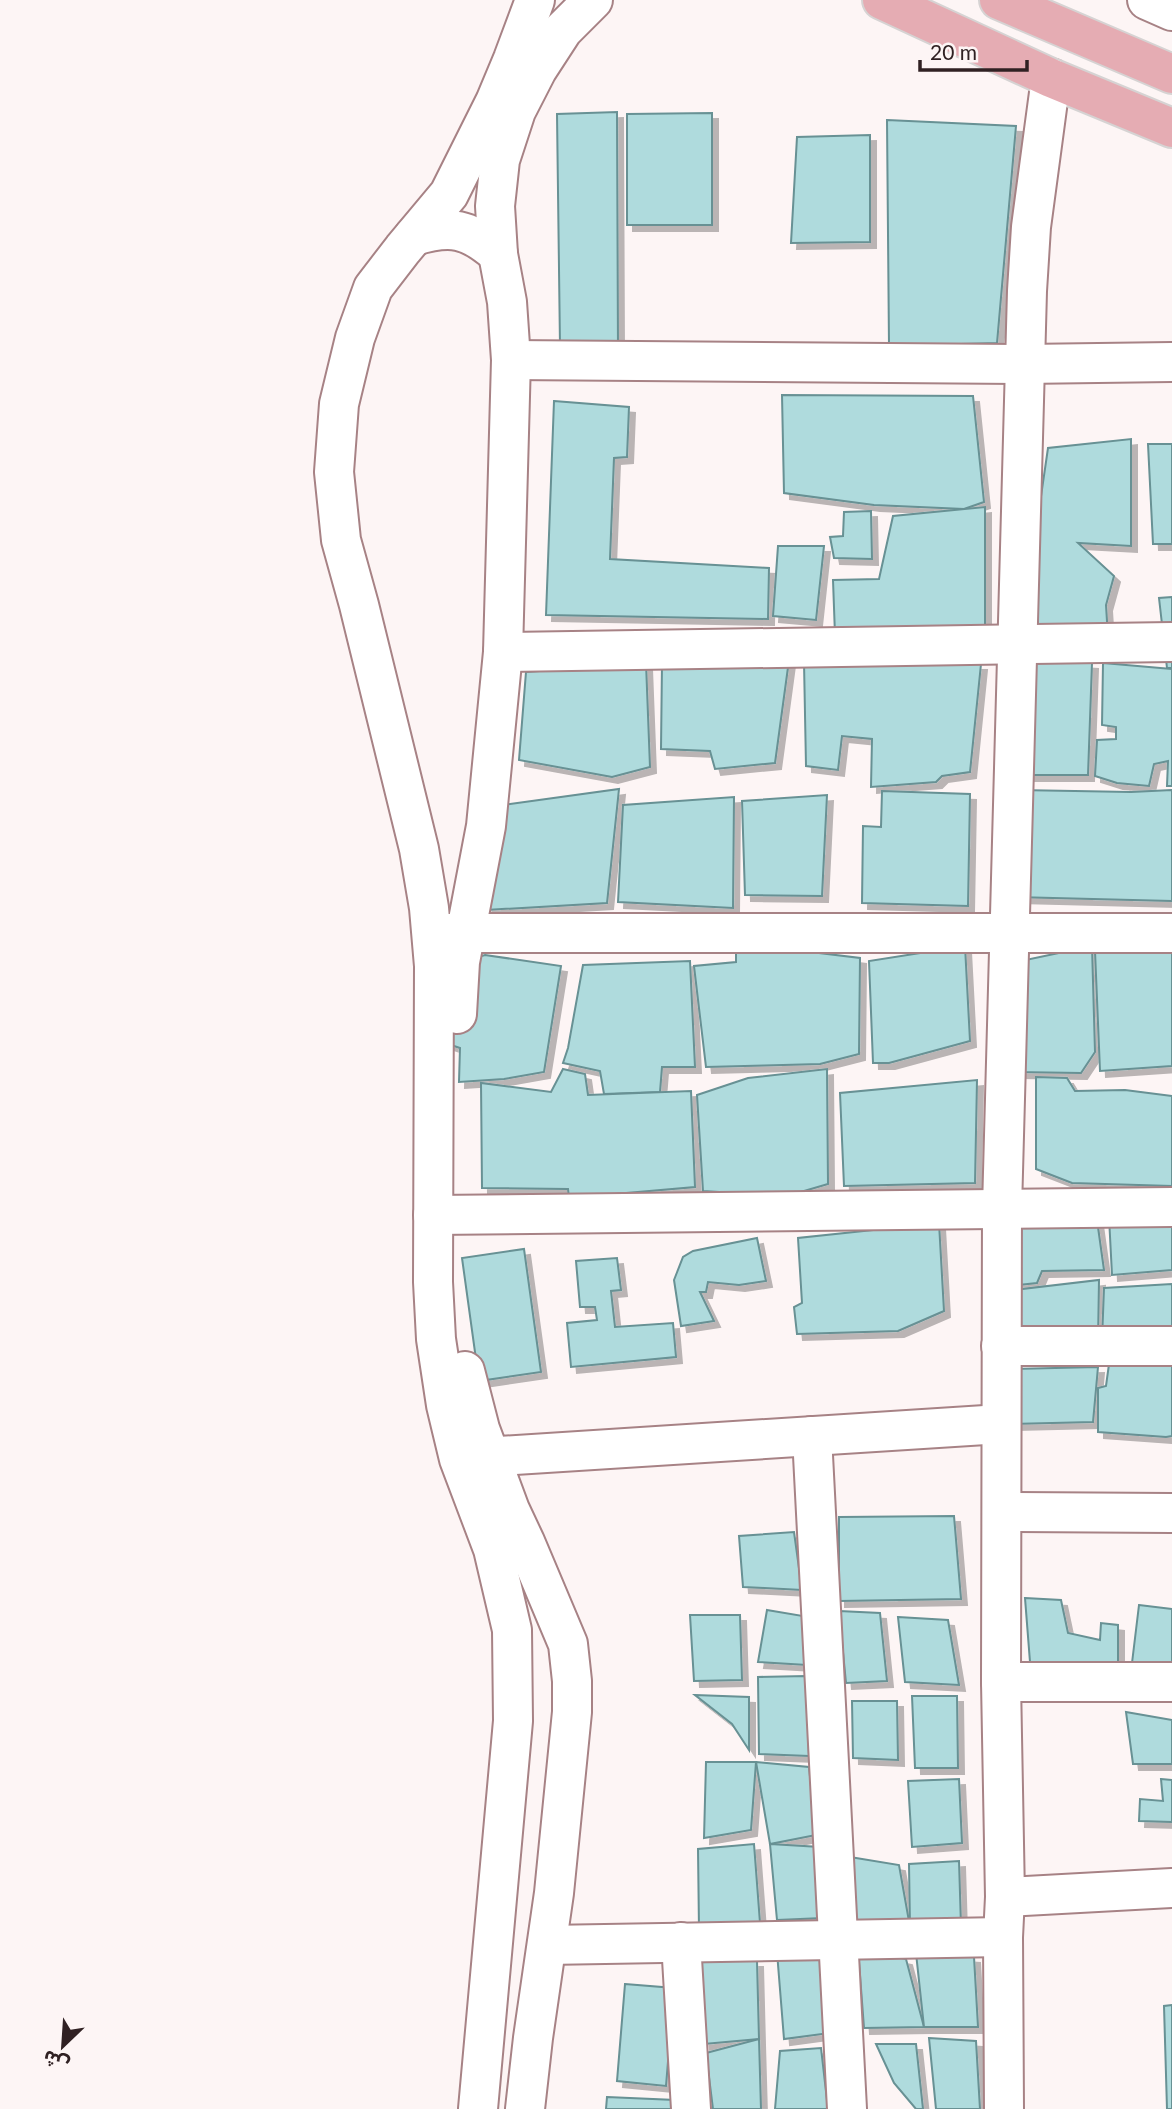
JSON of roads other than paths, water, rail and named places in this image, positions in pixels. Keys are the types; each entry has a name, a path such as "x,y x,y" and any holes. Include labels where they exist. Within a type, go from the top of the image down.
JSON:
{"main road":[{"path":"881,0 1051,78 1172,128"},
{"path":"999,0 1172,75"}],"street":[{"path":"525,2109 547,1945 569,1738 572,1681 568,1644 510,1510 475,1458 446,1405 436,1339 433,1282 444,1215 460,962 448,933 429,908 419,849 341,540 334,472 339,404 355,338 373,288 449,194 495,102 535,0"},
{"path":"448,933 486,826 503,652 511,360 495,206 500,160 516,111 537,70 564,30 593,0"},
{"path":"1147,0 1172,11"},
{"path":"1004,2109 1002,1209 1024,365 1031,227 1051,78"},
{"path":"414,236 436,230 459,231 481,239 498,254"},
{"path":"511,360 1024,365 1172,362"},
{"path":"503,652 1172,642"},
{"path":"448,933 1172,933"},
{"path":"444,1215 1172,1207"},
{"path":"1001,1346 1172,1346"},
{"path":"475,1458 1001,1424"},
{"path":"812,1436 847,2109"},
{"path":"475,1458 512,1630 514,1674 512,1732 478,2109"},
{"path":"1002,1512 1172,1513"},
{"path":"1001,1682 1172,1682"},
{"path":"1005,1897 1172,1888"},
{"path":"547,1945 1003,1937"},
{"path":"681,1942 691,2109"}]}
